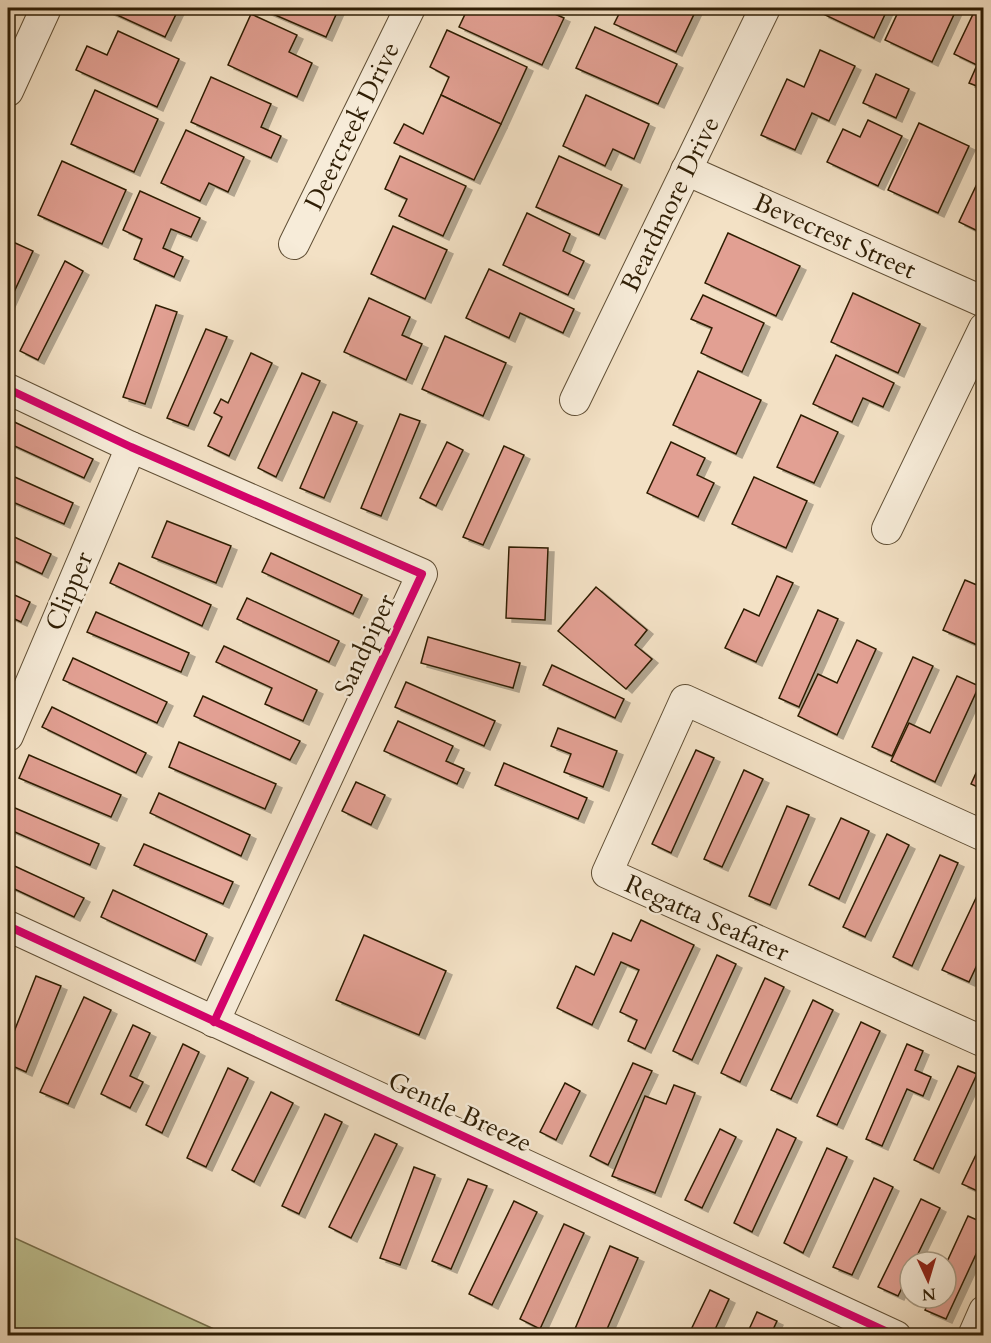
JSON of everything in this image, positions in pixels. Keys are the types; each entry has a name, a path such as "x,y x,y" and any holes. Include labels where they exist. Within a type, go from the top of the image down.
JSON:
{"street":[{"path":"8,91 46,8"},
{"name":"Deercreek Drive","path":"294,244 410,8"},
{"name":"Beardmore Drive","path":"575,400 765,8"},
{"name":"Bevecrest Street","path":"686,170 984,302"},
{"path":"887,529 984,328"},
{"path":"8,389 131,447"},
{"name":"Clipper","path":"8,736 131,447"},
{"name":"Sandpiper","path":"131,447 422,574 214,1022"},
{"name":"Regatta Seafarer","path":"984,836 686,700 607,873 984,1042"},
{"name":"Gentle Breeze","path":"8,926 896,1335"},
{"path":"973,1335 984,1311"}],"green space":[{"path":"8,1235 227,1335 8,1335"}],"building":[{"path":"104,8 179,8 165,37"},
{"path":"259,8 339,8 326,37"},
{"path":"468,8 480,8 491,13 493,8 541,8 564,18 542,65 459,27"},
{"path":"622,8 697,8 676,52 614,24"},
{"path":"826,8 888,8 874,38 823,14"},
{"path":"900,8 957,8 932,62 885,40"},
{"path":"976,8 984,8 984,89 969,83 977,65 954,54"},
{"path":"251,14 297,35 289,52 312,63 297,97 228,65"},
{"path":"595,27 677,64 658,104 576,68"},
{"path":"447,30 527,67 501,124 441,95 449,77 430,67"},
{"path":"118,31 179,59 157,107 76,70 87,46 107,55"},
{"path":"820,50 855,66 829,121 812,113 795,150 761,135 787,79 804,87"},
{"path":"876,74 909,89 896,118 863,103"},
{"path":"211,77 271,104 261,127 281,136 271,158 191,122"},
{"path":"95,90 158,119 134,172 71,144"},
{"path":"441,95 501,124 474,180 394,143 404,124 423,134"},
{"path":"586,95 649,124 634,159 613,149 605,166 563,146"},
{"path":"868,120 902,136 878,186 827,162 843,129 860,137"},
{"path":"919,123 969,146 938,213 888,190"},
{"path":"186,130 244,157 228,192 209,183 200,201 161,183"},
{"path":"400,156 466,186 443,236 399,216 407,199 385,189"},
{"path":"559,156 622,185 599,235 536,207"},
{"path":"62,161 126,190 102,244 38,215"},
{"path":"984,169 984,234 959,222"},
{"path":"140,191 200,218 191,237 171,229 163,248 183,257 174,277 134,259 142,239 123,230"},
{"path":"527,213 570,234 563,251 584,261 568,295 503,265"},
{"path":"393,226 447,250 425,299 371,274"},
{"path":"728,233 800,266 776,316 705,283"},
{"path":"13,242 33,251 8,305 8,253"},
{"path":"65,261 83,271 38,360 20,351"},
{"path":"489,269 574,309 563,333 520,313 509,338 466,318"},
{"path":"853,293 920,324 898,373 831,342"},
{"path":"703,295 764,323 742,372 701,353 712,328 691,319"},
{"path":"369,298 410,317 402,335 422,344 406,380 344,352"},
{"path":"156,305 177,312 145,404 123,397"},
{"path":"206,329 227,337 188,426 167,418"},
{"path":"445,336 506,363 483,416 422,389"},
{"path":"251,353 272,363 229,456 208,446 222,417 214,413 221,399 228,403"},
{"path":"836,355 894,383 883,407 863,398 852,422 813,404"},
{"path":"698,371 761,400 736,454 673,425"},
{"path":"302,373 320,381 276,477 258,468"},
{"path":"333,412 357,422 324,498 300,488"},
{"path":"400,414 420,421 381,516 361,508"},
{"path":"801,415 838,432 814,483 777,467"},
{"path":"8,419 93,459 84,478 8,443"},
{"path":"447,442 463,450 436,506 420,498"},
{"path":"671,442 705,458 697,475 714,483 698,517 647,493"},
{"path":"504,446 524,455 483,545 463,537"},
{"path":"8,474 73,503 64,524 8,500"},
{"path":"754,477 807,501 786,548 732,524"},
{"path":"167,521 231,546 216,583 152,557"},
{"path":"984,530 984,546 978,543"},
{"path":"8,534 51,554 42,574 8,558"},
{"path":"509,547 548,548 545,620 506,618"},
{"path":"271,553 362,595 353,614 262,572"},
{"path":"119,563 211,605 202,626 110,583"},
{"path":"777,576 793,583 756,662 725,648 744,609 759,616"},
{"path":"965,580 984,588 984,648 943,630"},
{"path":"596,587 647,630 635,645 652,659 626,689 558,631"},
{"path":"8,592 30,602 21,622 8,616"},
{"path":"247,598 339,641 329,662 237,619"},
{"path":"818,610 838,619 799,707 779,698"},
{"path":"96,612 189,653 181,672 87,632"},
{"path":"428,637 520,663 513,688 421,663"},
{"path":"857,640 876,649 837,735 798,716 818,674 837,683"},
{"path":"224,646 317,690 303,721 265,704 272,688 216,662"},
{"path":"913,657 933,666 892,756 872,747"},
{"path":"73,658 167,702 157,723 63,680"},
{"path":"552,665 624,699 615,718 543,685"},
{"path":"957,676 979,686 935,782 891,761 909,723 930,733"},
{"path":"406,682 495,721 484,746 395,707"},
{"path":"203,696 300,741 290,760 194,716"},
{"path":"52,707 146,753 136,773 42,727"},
{"path":"398,721 453,746 446,761 464,769 457,784 384,751"},
{"path":"558,728 617,751 603,787 564,772 571,754 551,746"},
{"path":"179,742 276,784 265,809 169,767"},
{"path":"696,750 714,758 671,853 652,844"},
{"path":"29,755 121,795 111,817 19,778"},
{"path":"984,756 984,790 971,784"},
{"path":"504,763 587,798 578,819 495,785"},
{"path":"744,770 763,779 722,867 704,859"},
{"path":"356,782 385,795 371,825 342,811"},
{"path":"159,793 250,835 241,856 150,813"},
{"path":"8,805 99,844 90,865 8,829"},
{"path":"787,806 809,815 770,905 749,896"},
{"path":"841,818 869,831 839,899 809,885"},
{"path":"887,834 909,845 865,937 843,927"},
{"path":"144,844 233,882 223,904 134,865"},
{"path":"940,855 958,863 912,966 893,957"},
{"path":"8,863 84,898 74,917 8,886"},
{"path":"984,881 984,950 969,982 942,970"},
{"path":"113,890 207,934 195,961 101,917"},
{"path":"641,920 694,945 645,1049 628,1041 637,1020 620,1012 639,970 621,962 592,1025 557,1008 576,966 594,975 613,933 631,941"},
{"path":"364,935 446,971 419,1035 336,1000"},
{"path":"717,955 736,964 692,1060 673,1051"},
{"path":"36,976 61,986 26,1072 8,1064 8,1047"},
{"path":"765,978 784,987 740,1082 721,1073"},
{"path":"84,997 111,1010 68,1104 40,1092"},
{"path":"813,1000 833,1010 791,1099 771,1090"},
{"path":"861,1022 880,1031 837,1125 817,1116"},
{"path":"133,1025 150,1033 130,1076 143,1082 130,1108 101,1094"},
{"path":"183,1044 199,1052 162,1133 146,1125"},
{"path":"907,1044 923,1051 915,1070 931,1077 923,1096 907,1089 882,1146 866,1139"},
{"path":"633,1063 652,1071 608,1165 590,1156"},
{"path":"958,1066 977,1074 933,1169 914,1160"},
{"path":"228,1068 248,1078 206,1167 187,1158"},
{"path":"565,1083 580,1091 556,1140 540,1132"},
{"path":"674,1085 695,1093 655,1193 612,1176 645,1096 666,1104"},
{"path":"271,1092 293,1103 254,1182 232,1170"},
{"path":"325,1114 342,1122 299,1214 282,1206"},
{"path":"720,1129 736,1137 702,1208 685,1200"},
{"path":"777,1129 796,1138 752,1232 734,1223"},
{"path":"375,1134 397,1144 351,1238 329,1227"},
{"path":"984,1138 984,1189 982,1193 962,1184"},
{"path":"827,1148 847,1157 803,1253 784,1243"},
{"path":"414,1167 435,1175 400,1265 380,1258"},
{"path":"874,1178 893,1187 852,1275 833,1267"},
{"path":"468,1179 487,1186 451,1269 432,1261"},
{"path":"921,1199 940,1208 920,1250 898,1250 898,1296 878,1287"},
{"path":"514,1201 537,1212 492,1305 469,1294"},
{"path":"968,1216 984,1223 984,1237 958,1293 958,1250 952,1250"},
{"path":"564,1224 584,1233 540,1329 520,1319"},
{"path":"610,1246 638,1258 604,1336 572,1336"},
{"path":"710,1290 729,1299 712,1336 688,1336"},
{"path":"925,1310 950,1310 946,1319"},
{"path":"757,1312 777,1321 770,1336 746,1336"}],"cycle path":[{"path":"8,389 131,447 422,574 214,1022"},
{"path":"8,926 896,1336"}]}
